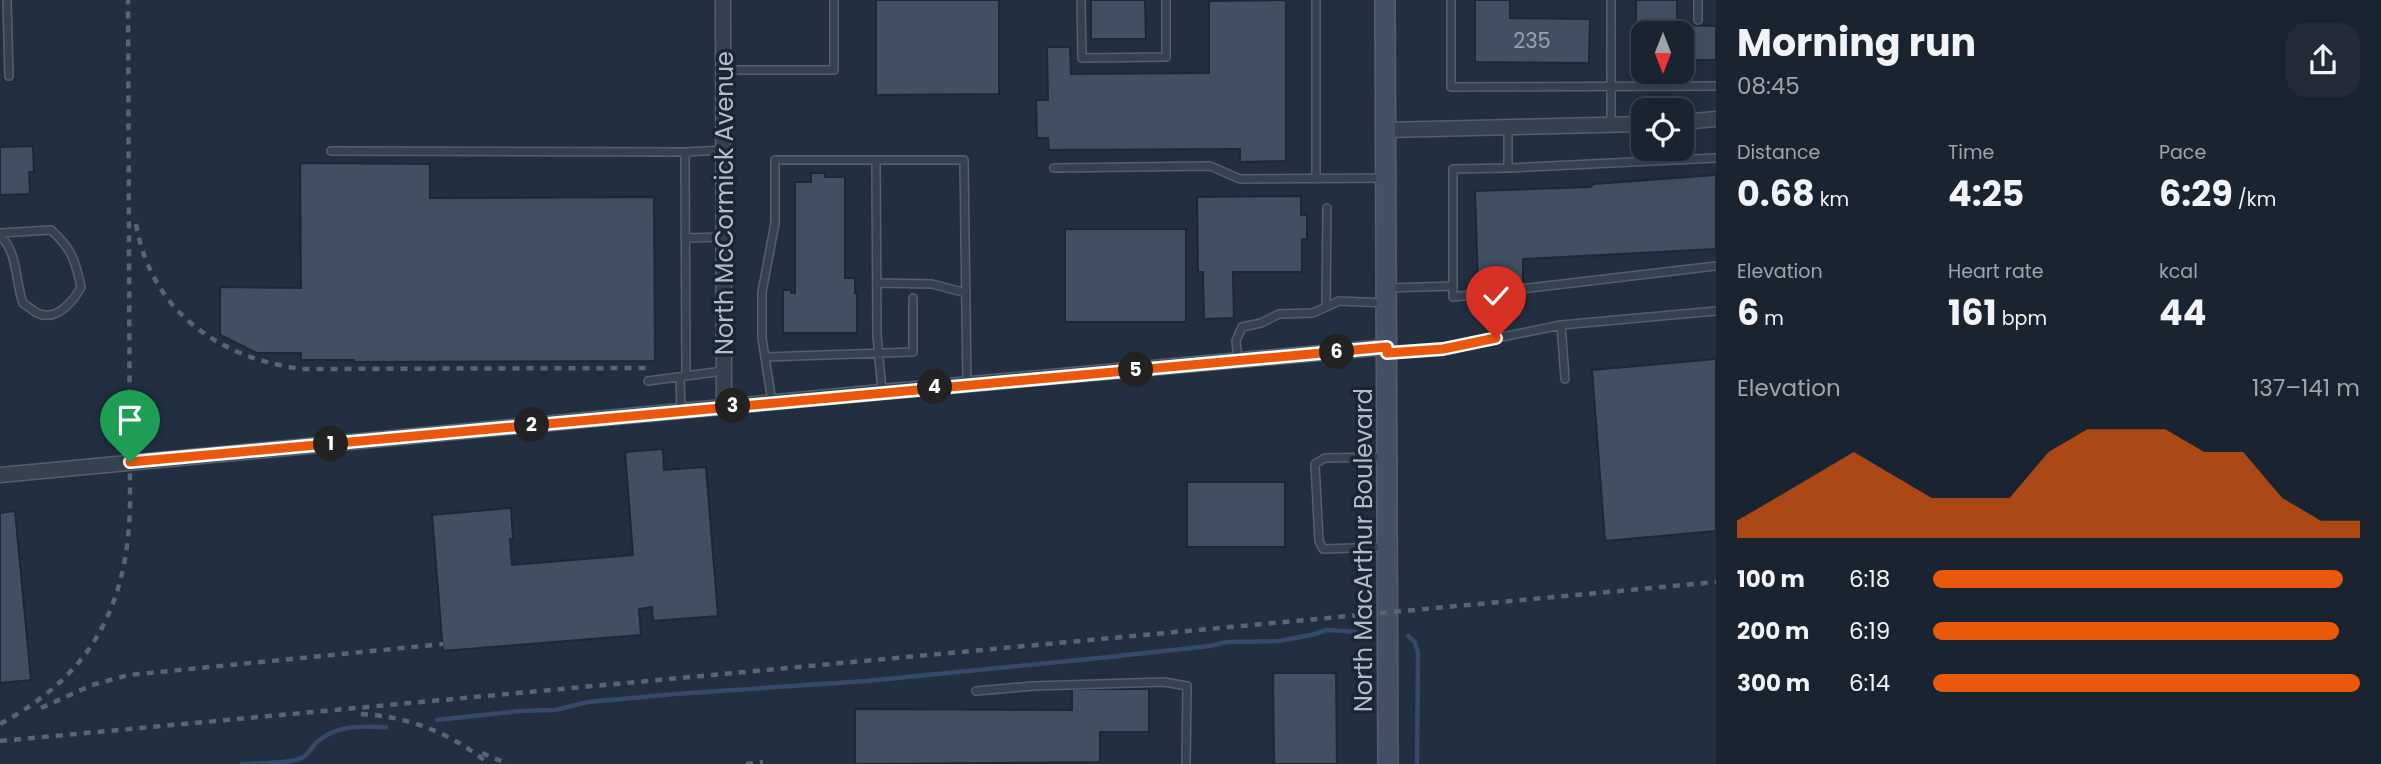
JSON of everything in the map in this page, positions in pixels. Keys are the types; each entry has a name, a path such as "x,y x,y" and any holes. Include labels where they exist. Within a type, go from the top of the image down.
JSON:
{"main road":[{"name":"North MacArthur Boulevard","path":"1385,0 1388,764"}],"street":[{"name":"North McCormick Avenue","path":"723,0 724,407"},
{"path":"1694,121 1716,119"},
{"path":"1385,130 1631,125"},
{"path":"0,475 967,384 1387,350"}],"lane":[{"path":"8,0 9,76"},
{"path":"724,70 834,70 834,0"},
{"path":"1081,0 1082,58 1106,58 1167,57 1166,0"},
{"path":"1316,0 1317,179"},
{"path":"1451,0 1451,88 1716,86"},
{"path":"1611,127 1612,0"},
{"path":"1698,0 1698,20"},
{"path":"1507,129 1508,168"},
{"path":"331,151 724,150"},
{"path":"681,411 685,152"},
{"path":"1716,158 1453,169 1453,298 1716,266"},
{"path":"772,402 762,338 762,292 775,223 775,160 964,160 967,384"},
{"path":"876,160 878,355 882,392"},
{"path":"1054,168 1210,166 1240,179 1385,178"},
{"path":"1326,208 1326,307"},
{"path":"51,230 66,243 74,258 81,287 74,299 58,313 39,314 23,303 13,260 6,241 0,235 51,230"},
{"path":"685,238 724,237"},
{"path":"877,283 932,284 966,292"},
{"path":"1238,361 1236,341 1242,327 1261,323 1279,314 1313,313 1339,302 1453,286"},
{"path":"765,357 912,352 912,298"},
{"path":"1387,350 1443,349 1561,325 1716,311"},
{"path":"1561,325 1566,379"},
{"path":"648,381 724,371"},
{"path":"1387,457 1325,458 1315,464 1319,541 1323,549 1387,547"},
{"path":"976,691 1034,686 1164,682 1187,686 1186,764"}],"building":[{"path":"876,0 999,0 999,94 876,95"},
{"path":"1091,0 1145,0 1146,39 1091,39"},
{"path":"1286,0 1286,161 1240,162 1240,149 1049,150 1048,138 1037,138 1036,100 1048,100 1047,47 1070,47 1071,74 1209,73 1209,1"},
{"path":"1475,0 1510,0 1510,18 1590,19 1589,63 1475,62"},
{"path":"1636,0 1677,0 1677,21 1636,21"},
{"path":"1694,25 1716,26 1716,60 1694,60"},
{"path":"33,146 34,172 29,172 30,194 0,195 0,147"},
{"path":"300,163 430,164 430,198 654,197 655,361 301,360 301,353 257,353 220,335 220,287 301,288"},
{"path":"811,173 825,173 825,177 845,177 845,278 855,278 857,333 783,333 783,290 795,293 795,182 811,182"},
{"path":"1716,175 1716,249 1523,259 1523,281 1478,284 1475,191 1590,187 1594,184"},
{"path":"1301,196 1301,215 1307,215 1307,239 1302,239 1302,272 1233,272 1234,318 1204,319 1203,272 1198,272 1197,197"},
{"path":"1065,229 1186,229 1186,322 1065,322"},
{"path":"1716,359 1716,531 1605,541 1592,370"},
{"path":"663,449 664,470 706,467 718,616 653,621 652,607 639,609 641,635 443,651 432,515 511,508 512,565 633,555 625,452"},
{"path":"1187,482 1285,482 1285,547 1187,547"},
{"path":"15,511 31,680 0,683 0,513"},
{"path":"1273,673 1336,673 1337,764 1274,764"},
{"path":"1072,689 1149,689 1149,732 1100,732 1100,762 855,764 855,709 1072,710"}],"waterway":[{"path":"437,720 555,710 588,702 675,694 867,681 1109,657 1227,642 1279,641 1327,630 1369,633"},
{"path":"1408,636 1415,642 1418,653 1417,764"},
{"path":"242,764 296,760 304,757 325,736 341,729 386,727"}],"railway":[{"path":"0,724 32,705 81,660 112,606 122,575 128,541 130,504 128,0"},
{"path":"136,224 144,255 156,282 173,305 193,325 217,341 243,354 271,363 302,369 651,368"},
{"path":"0,741 1716,582"},
{"path":"41,708 92,685 129,675 443,644"},
{"path":"361,714 396,718 429,728 460,744 489,764"},
{"path":"482,753 508,764"},
{"path":"746,764 763,762"}],"route":[{"path":"130,462 1387,347 1387,353 1443,349 1496,338"}]}
